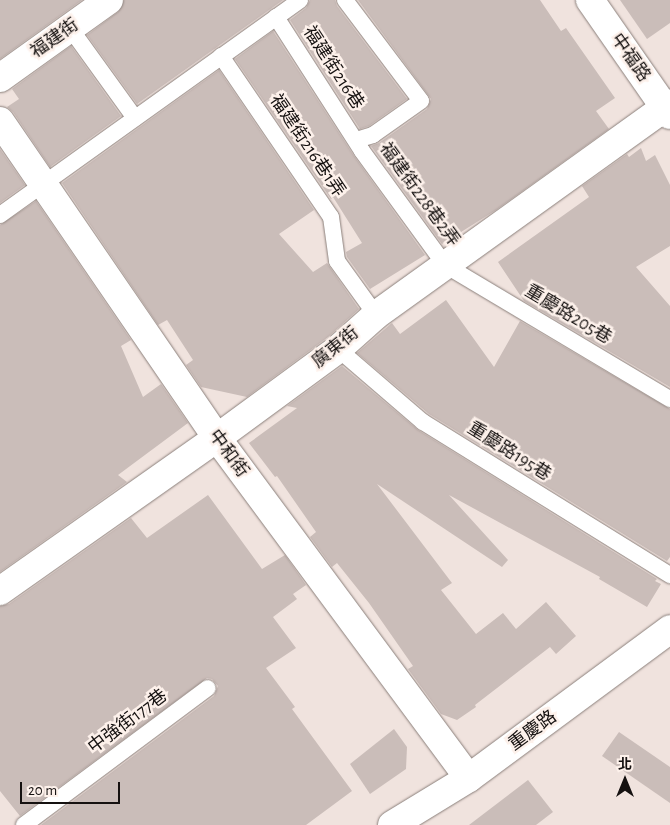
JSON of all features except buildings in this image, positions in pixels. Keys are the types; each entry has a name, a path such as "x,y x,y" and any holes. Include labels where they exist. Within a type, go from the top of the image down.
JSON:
{"street":[{"name":"福建街","path":"0,78 110,0"},
{"name":"中福路","path":"590,0 668,109"},
{"name":"廣東街","path":"0,591 217,438 338,349 376,315 445,265 668,109"},
{"name":"中和街","path":"0,121 217,438 469,778"},
{"name":"重慶路","path":"404,822 469,778 670,630"}],"lane":[{"path":"0,215 300,0"},
{"name":"福建街228巷2弄","path":"345,0 421,101 372,135 357,140 362,151 445,265"},
{"name":"福建街216巷","path":"276,17 357,140"},
{"path":"70,28 135,118"},
{"name":"福建街216巷1弄","path":"221,56 331,217 337,262 376,315"},
{"name":"重慶路205巷","path":"445,265 670,400"},
{"name":"重慶路195巷","path":"338,349 423,422 670,575"},
{"name":"中強街177巷","path":"24,825 208,688"}]}
